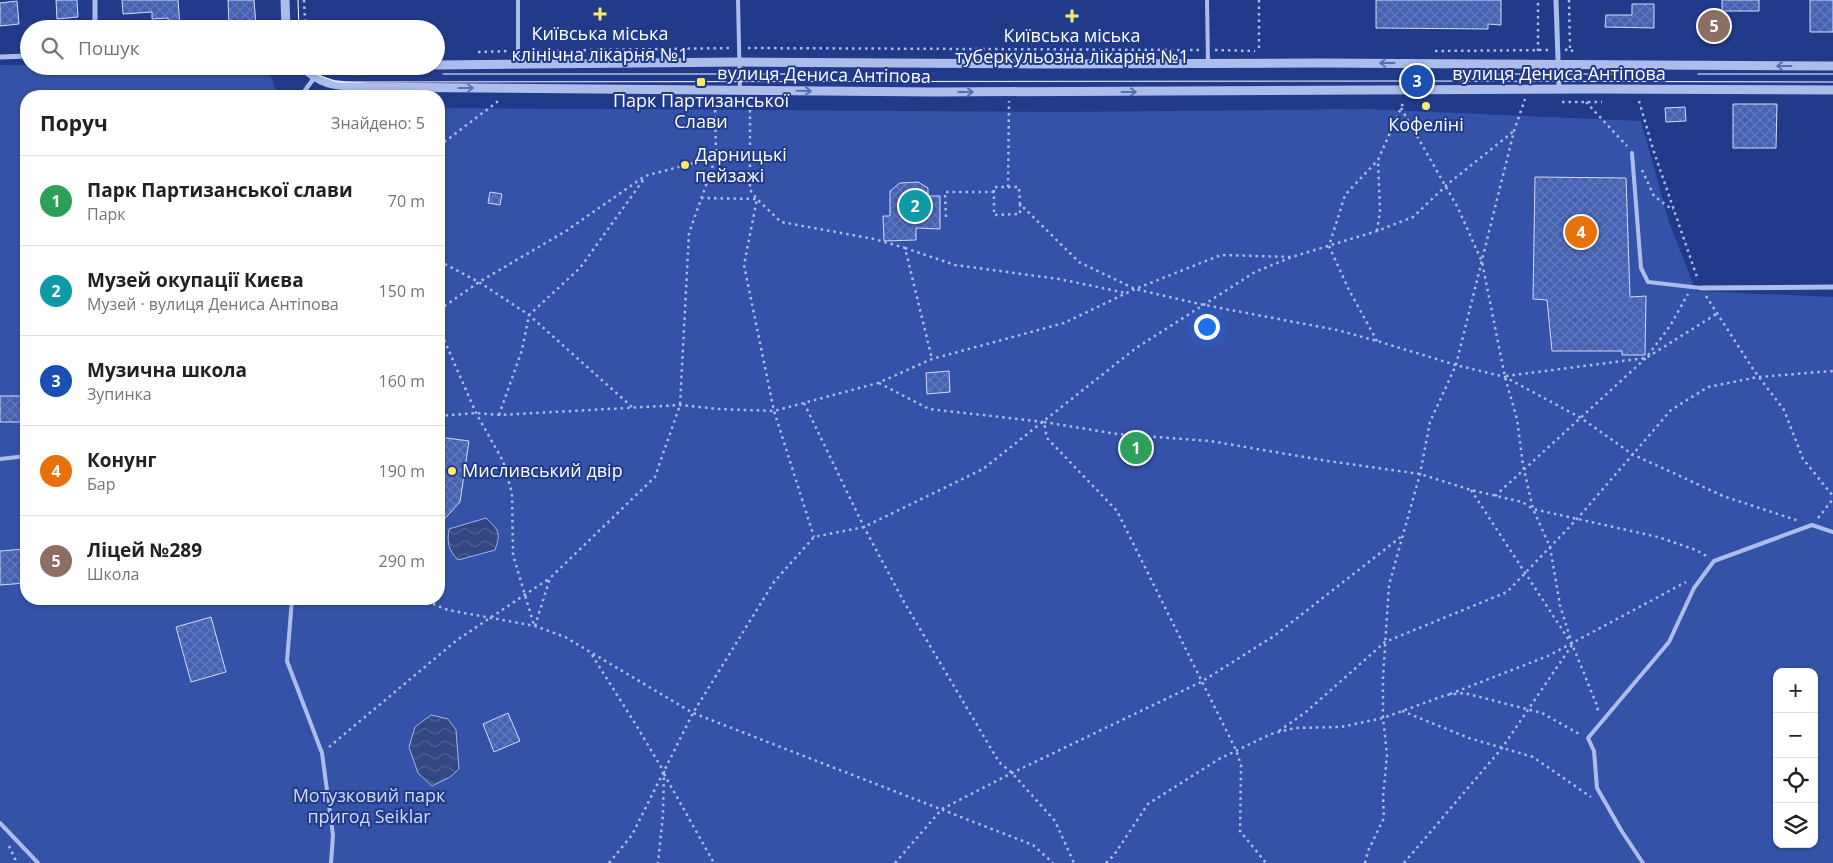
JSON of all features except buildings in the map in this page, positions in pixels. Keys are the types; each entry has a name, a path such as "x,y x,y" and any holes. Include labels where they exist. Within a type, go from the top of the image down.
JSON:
{"street":[{"path":"95,0 95,20"},
{"path":"285,0 286,20"},
{"path":"1556,0 1559,90"},
{"path":"0,57 20,56"},
{"name":"вулиця Дениса Антіпова","path":"445,65 740,62 1833,66"},
{"name":"вулиця Дениса Антіпова","path":"311,75 331,84 366,87 925,92 1833,90"},
{"path":"305,90 314,78"},
{"path":"1701,288 1833,287"}],"lane":[{"path":"518,0 518,64"},
{"path":"738,0 740,90"},
{"path":"1207,0 1208,64"},
{"path":"1632,153 1641,268 1648,282 1701,288"},
{"path":"0,459 20,457"},
{"path":"1643,863 1597,788 1594,751 1588,738 1669,642 1694,588 1714,561 1812,525 1833,532"},
{"path":"292,605 287,661 322,753 334,835 331,863"},
{"path":"0,823 38,863"}],"path":[{"path":"304,0 305,20"},
{"path":"1259,0 1259,51"},
{"path":"1538,0 1538,51"},
{"path":"1569,0 1570,50"},
{"path":"1365,863 1368,851 1384,818 1383,797 1387,756 1383,718 1389,585 1420,474 1430,422 1456,365 1514,131 1525,102 1525,90"},
{"path":"1020,204 1079,262 1135,289 1204,305 1337,330 1377,340 1456,365 1505,376 1581,418 1632,454 1723,496 1812,525 1833,497 1804,459 1784,410 1758,377 1701,288 1653,149 1635,90"},
{"path":"445,142 503,98"},
{"path":"1008,187 1009,100"},
{"path":"1377,340 1349,290 1329,246 1345,195 1378,160 1404,101"},
{"path":"322,753 456,640 550,578 655,477 680,405 688,233 716,157 715,103"},
{"path":"750,103 750,190 756,199 782,222 874,239 955,265 1058,279 1126,293"},
{"path":"1401,108 1458,208 1482,262 1505,376 1517,419 1524,470 1533,509 1550,547 1560,605 1572,644 1598,708 1595,716"},
{"path":"609,863 632,836 693,713 774,582 814,537 864,527 983,469 1136,348 1255,272 1413,217 1446,186 1514,131"},
{"path":"445,306 479,282 566,231 645,176 716,157 750,158"},
{"path":"1377,231 1380,211 1378,160"},
{"path":"499,415 522,350 529,315 580,268 645,176"},
{"path":"994,187 1008,187 1019,187 1020,214 994,215 994,187"},
{"path":"946,217 945,192 994,192"},
{"path":"701,198 756,199"},
{"path":"756,199 744,265 774,411 814,537"},
{"path":"905,248 932,358"},
{"path":"445,416 476,413 499,415 680,405 719,410 774,411 878,383 932,358 1064,323 1135,289 1221,255 1292,258"},
{"path":"445,263 479,282 529,315 633,408"},
{"path":"1495,496 1646,358 1670,326 1692,287"},
{"path":"1505,376 1646,358 1718,313"},
{"path":"445,342 476,413 503,460 512,494 513,556 535,626"},
{"path":"1276,733 1306,712 1385,642 1507,592 1577,519 1671,410 1708,387 1758,377 1833,371"},
{"path":"878,383 929,409 1044,422 1117,434 1210,441 1420,474 1471,490 1522,502 1533,509 1658,537 1696,550 1714,561"},
{"path":"804,403 864,527 904,602 999,762 1012,773 1055,821 1074,863"},
{"path":"1044,422 1047,438 1117,511 1236,750 1241,765 1240,831 1266,863"},
{"path":"1471,490 1572,644"},
{"path":"895,863 942,809 1012,773 1201,682 1274,636 1403,536"},
{"path":"1106,863 1114,855 1148,804 1219,758 1276,733 1295,728 1341,727 1383,718 1446,696 1548,656 1686,583 1693,577"},
{"path":"535,626 550,578"},
{"path":"436,605 448,610 535,626 565,637 693,713 1033,845 1054,863"},
{"path":"1404,863 1502,748 1572,644"},
{"path":"591,653 664,772 714,863"},
{"path":"1446,696 1464,693 1542,713 1588,738"},
{"path":"1402,711 1469,738 1533,757 1609,809"},
{"path":"658,863 663,815 664,772"}],"green space":[{"name":"Парк Партизанської Слави","path":"0,65 20,65 20,75 270,75 276,90 20,90 20,605 445,605 445,108 1063,112 1366,109 1641,121 1669,222 1696,291 1833,297 1833,863 0,863"}],"water":[{"path":"486,518 498,532 495,550 458,560 449,546 449,529"},
{"path":"431,715 448,719 456,730 459,769 450,777 432,786 418,773 409,747 415,727"}],"tram line":[{"path":"298,0 299,20"},
{"path":"445,74 826,74"},
{"path":"1453,74 1616,74"},
{"path":"1698,74 1833,74"},
{"path":"318,75 337,82 1833,82"}],"place":[{"name":"Київська міська клінічна лікарня №1","path":"600,14"},
{"name":"Київська міська туберкульозна лікарня №1","path":"1072,16"},
{"name":"Ліцей №289","path":"1714,26"},
{"name":"Музична школа","path":"1417,81"},
{"name":"Парк Партизанської Слави","path":"701,82"},
{"name":"Кофеліні","path":"1426,106"},
{"name":"Дарницькі пейзажі","path":"685,165"},
{"name":"Музей окупації Києва","path":"915,206"},
{"name":"Конунг","path":"1581,232"},
{"name":"Парк Партизанської слави","path":"1136,448"},
{"name":"Мисливський двір","path":"452,471"}],"park label":[{"name":"Мотузковий парк пригод Seiklar","path":"369,806"}]}
